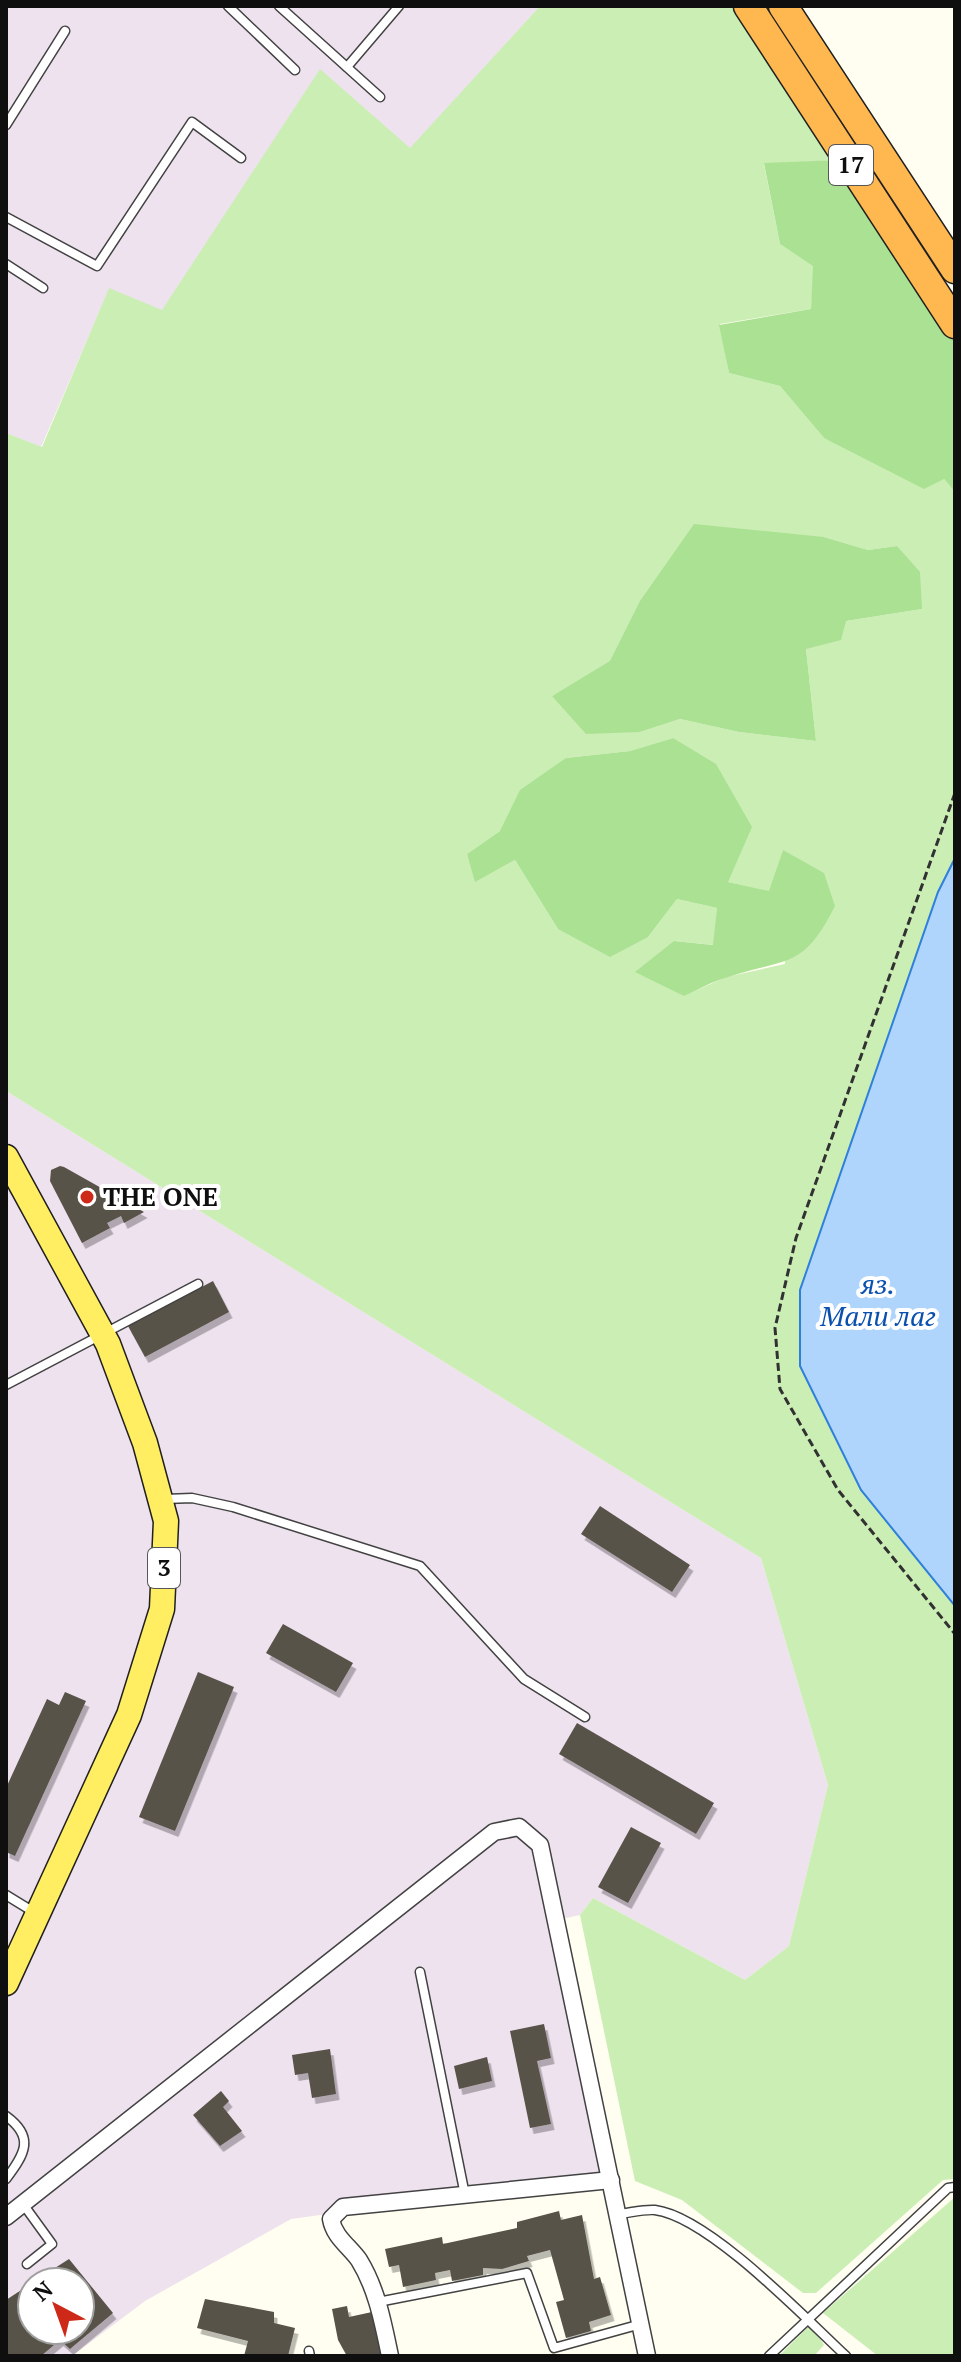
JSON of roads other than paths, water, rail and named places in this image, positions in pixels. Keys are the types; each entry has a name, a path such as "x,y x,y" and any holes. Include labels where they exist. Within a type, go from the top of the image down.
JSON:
{"highway":[{"path":"740,6 773,44"},
{"name":"17","path":"748,6 955,324"},
{"name":"17","path":"788,12 955,269"}],"main road":[{"name":"3","path":"6,1157 102,1333 145,1443 166,1521 162,1609 129,1715 6,1983"}],"street":[{"path":"6,2217 494,1832 519,1827 540,1845 647,2356"},
{"path":"390,2356 378,2302 359,2261 333,2229 331,2219 343,2207 611,2180"}],"lane":[{"path":"228,6 295,70"},
{"path":"279,6 380,97"},
{"path":"347,67 399,6"},
{"path":"6,125 65,31"},
{"path":"6,217 97,266 192,122 241,158"},
{"path":"6,264 43,288"},
{"path":"6,1385 198,1284"},
{"path":"160,1499 192,1498 233,1507 420,1566 524,1679 585,1717"},
{"path":"6,1895 37,1915"},
{"path":"420,1972 465,2195"},
{"path":"6,2116 21,2127 25,2141 20,2160 6,2179"},
{"path":"769,2356 948,2188 955,2187"},
{"path":"22,2204 52,2244 27,2264"},
{"path":"618,2214 655,2210 706,2234 846,2356"},
{"path":"378,2302 527,2273 554,2348 641,2324"}],"water":[{"name":"яз. Мали лаг","path":"955,858 955,1606 861,1490 800,1366 800,1290 938,892"}],"place":[{"name":"THE ONE","path":"87,1197"}]}
